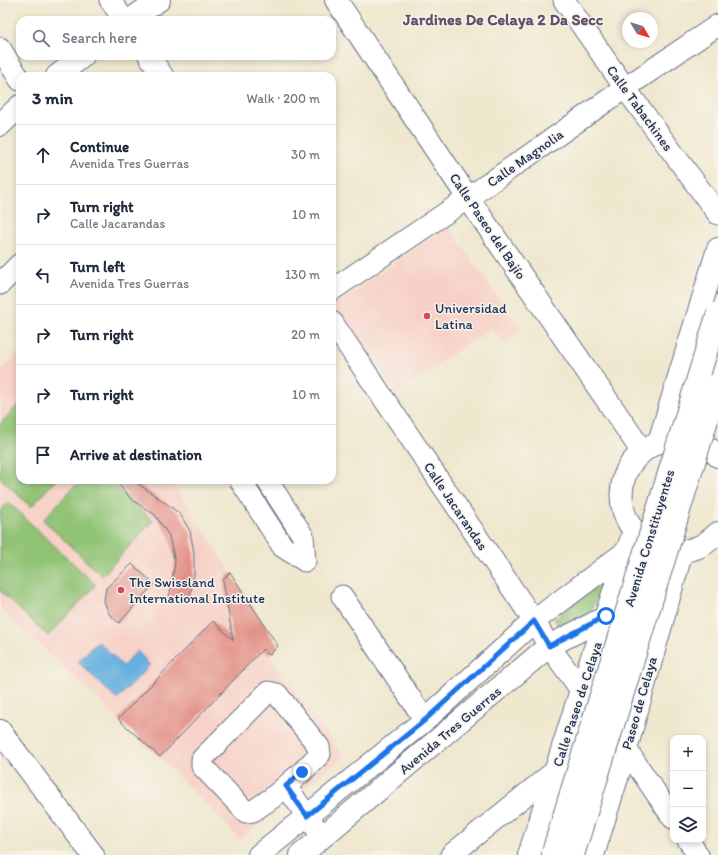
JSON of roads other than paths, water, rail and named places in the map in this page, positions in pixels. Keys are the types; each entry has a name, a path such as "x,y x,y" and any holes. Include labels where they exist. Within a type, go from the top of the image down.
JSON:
{"main road":[{"path":"136,16 159,0"},
{"name":"Calle Paseo del Bajío","path":"336,0 468,198 651,446"},
{"path":"62,72 78,60"},
{"path":"0,125 16,110"},
{"path":"651,446 687,350 718,249"},
{"name":"Avenida Constituyentes","path":"560,854 718,313"},
{"name":"Avenida Constituyentes","path":"560,854 718,384"},
{"path":"715,543 682,551 669,551 644,541 630,541 621,498 623,481 630,464 651,446 674,439 688,440 702,444 717,451"},
{"name":"Avenida Tres Guerras","path":"259,855 425,720 534,621 630,541"},
{"name":"Calle Paseo de Celaya","path":"529,855 630,541"},
{"name":"Paseo de Celaya","path":"593,855 626,749 682,551"},
{"name":"Avenida Tres Guerras","path":"301,855 549,646 606,616"},
{"path":"0,732 93,855"}],"street":[{"path":"110,0 121,16"},
{"name":"Calle Tabachines","path":"564,0 625,88 718,214"},
{"name":"Calle Magnolia","path":"336,287 718,25"},
{"path":"0,48 16,74"},
{"path":"152,60 160,72"},
{"path":"0,284 16,268"},
{"name":"Calle Jacarandas","path":"336,328 534,621 549,646 581,690"},
{"path":"687,350 698,360 718,370"},
{"path":"243,484 284,548 305,561 303,536 270,484"},
{"path":"342,596 425,720"},
{"path":"606,616 618,609 633,606 645,612 660,630"},
{"path":"268,692 276,694 319,747 320,754 286,786 253,811 246,812 202,766 202,759 268,692"},
{"path":"626,749 670,814"},
{"path":"451,855 555,771"},
{"path":"286,786 323,837"},
{"path":"690,843 698,855"}],"water":[{"path":"98,641 123,666 137,651 150,665 117,699 78,662"}],"place":[{"name":"Universidad Latina","path":"427,316"},
{"name":"The Swissland International Institute","path":"121,590"}],"district":[{"name":"Jardines De Celaya 2 Da Secc","path":"503,19"}]}
